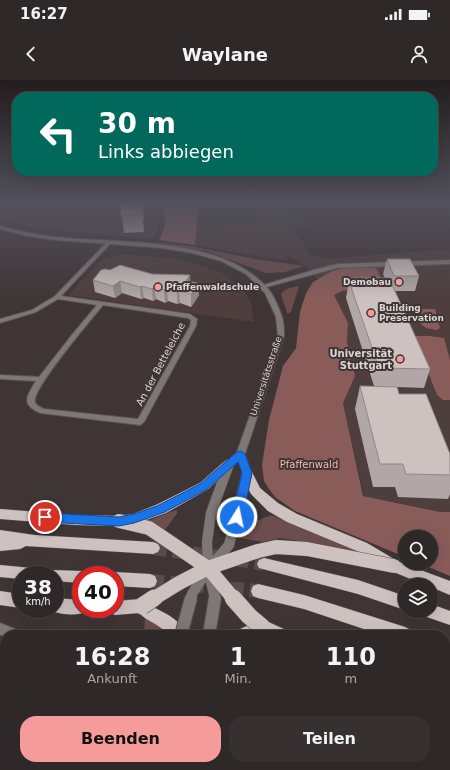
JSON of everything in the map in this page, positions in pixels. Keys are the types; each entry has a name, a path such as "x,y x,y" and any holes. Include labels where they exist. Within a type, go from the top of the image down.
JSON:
{"highway":[{"path":"119,522 134,519 177,502 204,486 229,464"},
{"path":"247,473 255,491 262,499 292,518 362,548 394,566 450,588"},
{"path":"0,514 119,522 149,528 208,568 249,616 262,627 269,630"},
{"path":"0,536 34,541 153,548"},
{"path":"0,545 34,541"},
{"path":"124,607 142,606 179,583 208,568 258,551 287,547 307,549 394,566"},
{"path":"264,564 358,587 398,601"},
{"path":"0,571 12,572"},
{"path":"124,580 150,581"},
{"path":"258,591 304,602 390,630"},
{"path":"0,598 12,600"},
{"path":"142,606 148,612 168,622 174,630"},
{"path":"438,614 450,618"},
{"path":"255,630 262,627"}],"street":[{"name":"Universitätsstraße","path":"32,234 152,245 194,252 238,267 253,276 263,286 274,301 280,318 281,336 241,454"},
{"path":"0,321 34,311 57,297 110,242"},
{"path":"263,286 337,266 450,262"},
{"name":"An der Betteleiche","path":"57,297 102,303 190,316 194,319 193,326 140,422 42,411 34,408 31,402 31,396 41,379 73,337 102,303"},
{"path":"0,377 41,379"},
{"path":"182,630 192,594 208,568 229,545 247,473 241,454 229,464 211,513 207,542 208,568 215,597 210,630"}],"shaded area":[{"path":"95,234 155,234 153,239"},
{"name":"Universität Stuttgart","path":"196,234 297,234 311,255 324,259 450,249 450,512 440,512 364,496 343,403 355,376 347,342 348,323 333,294 304,266 287,255 287,260 195,245"},
{"path":"158,242 304,266 285,272 266,273 206,251 156,243"},
{"name":"Pfaffenwaldschule","path":"120,254 177,259 222,273 244,291 251,303 254,322 68,295 103,259"},
{"path":"299,286 291,312 287,313 281,294 286,289"},
{"path":"176,510 178,512 165,530 148,521"},
{"path":"271,515 354,549 354,553 324,545 280,538 264,542 239,538 242,523 249,524"},
{"path":"145,618 157,624 162,630 144,630"}],"green space":[{"path":"196,234 195,245 159,240 162,235"},
{"name":"Pfaffenwald","path":"344,268 376,268 387,290 348,290 334,295 348,323 347,342 355,376 343,403 363,496 440,512 450,512 450,576 436,570 438,570 438,530 398,530 398,554 295,511 275,497 264,481 262,465 269,420 283,366 296,348 300,312 306,293 313,282 332,271"},
{"path":"421,309 435,309 440,328 437,330 426,328 421,324"},
{"path":"414,336 444,338 450,360 450,400 443,400 437,395"}],"building":[{"path":"387,259 410,259 419,276 394,276"},
{"path":"120,265 152,274 190,275 186,281 198,283 191,294 154,287 152,289 142,286 140,287 120,281 113,286 93,280 101,270 110,270"},
{"path":"354,278 389,278 430,369 379,368 349,281 355,281"},
{"path":"360,386 397,387 399,394 426,394 450,454 450,475 406,474 403,464 380,464"}],"tunnel":[{"path":"153,548 218,557"},
{"path":"235,559 264,564"},
{"path":"150,581 258,591"}],"place":[{"name":"Demobau","path":"399,282"},
{"name":"Pfaffenwaldschule","path":"158,287"},
{"name":"Building Preservation","path":"371,313"},
{"name":"Universität Stuttgart","path":"400,359"}],"route":[{"path":"45,517 119,522 134,519 177,502 204,486 241,454 247,473 237,517"}]}
